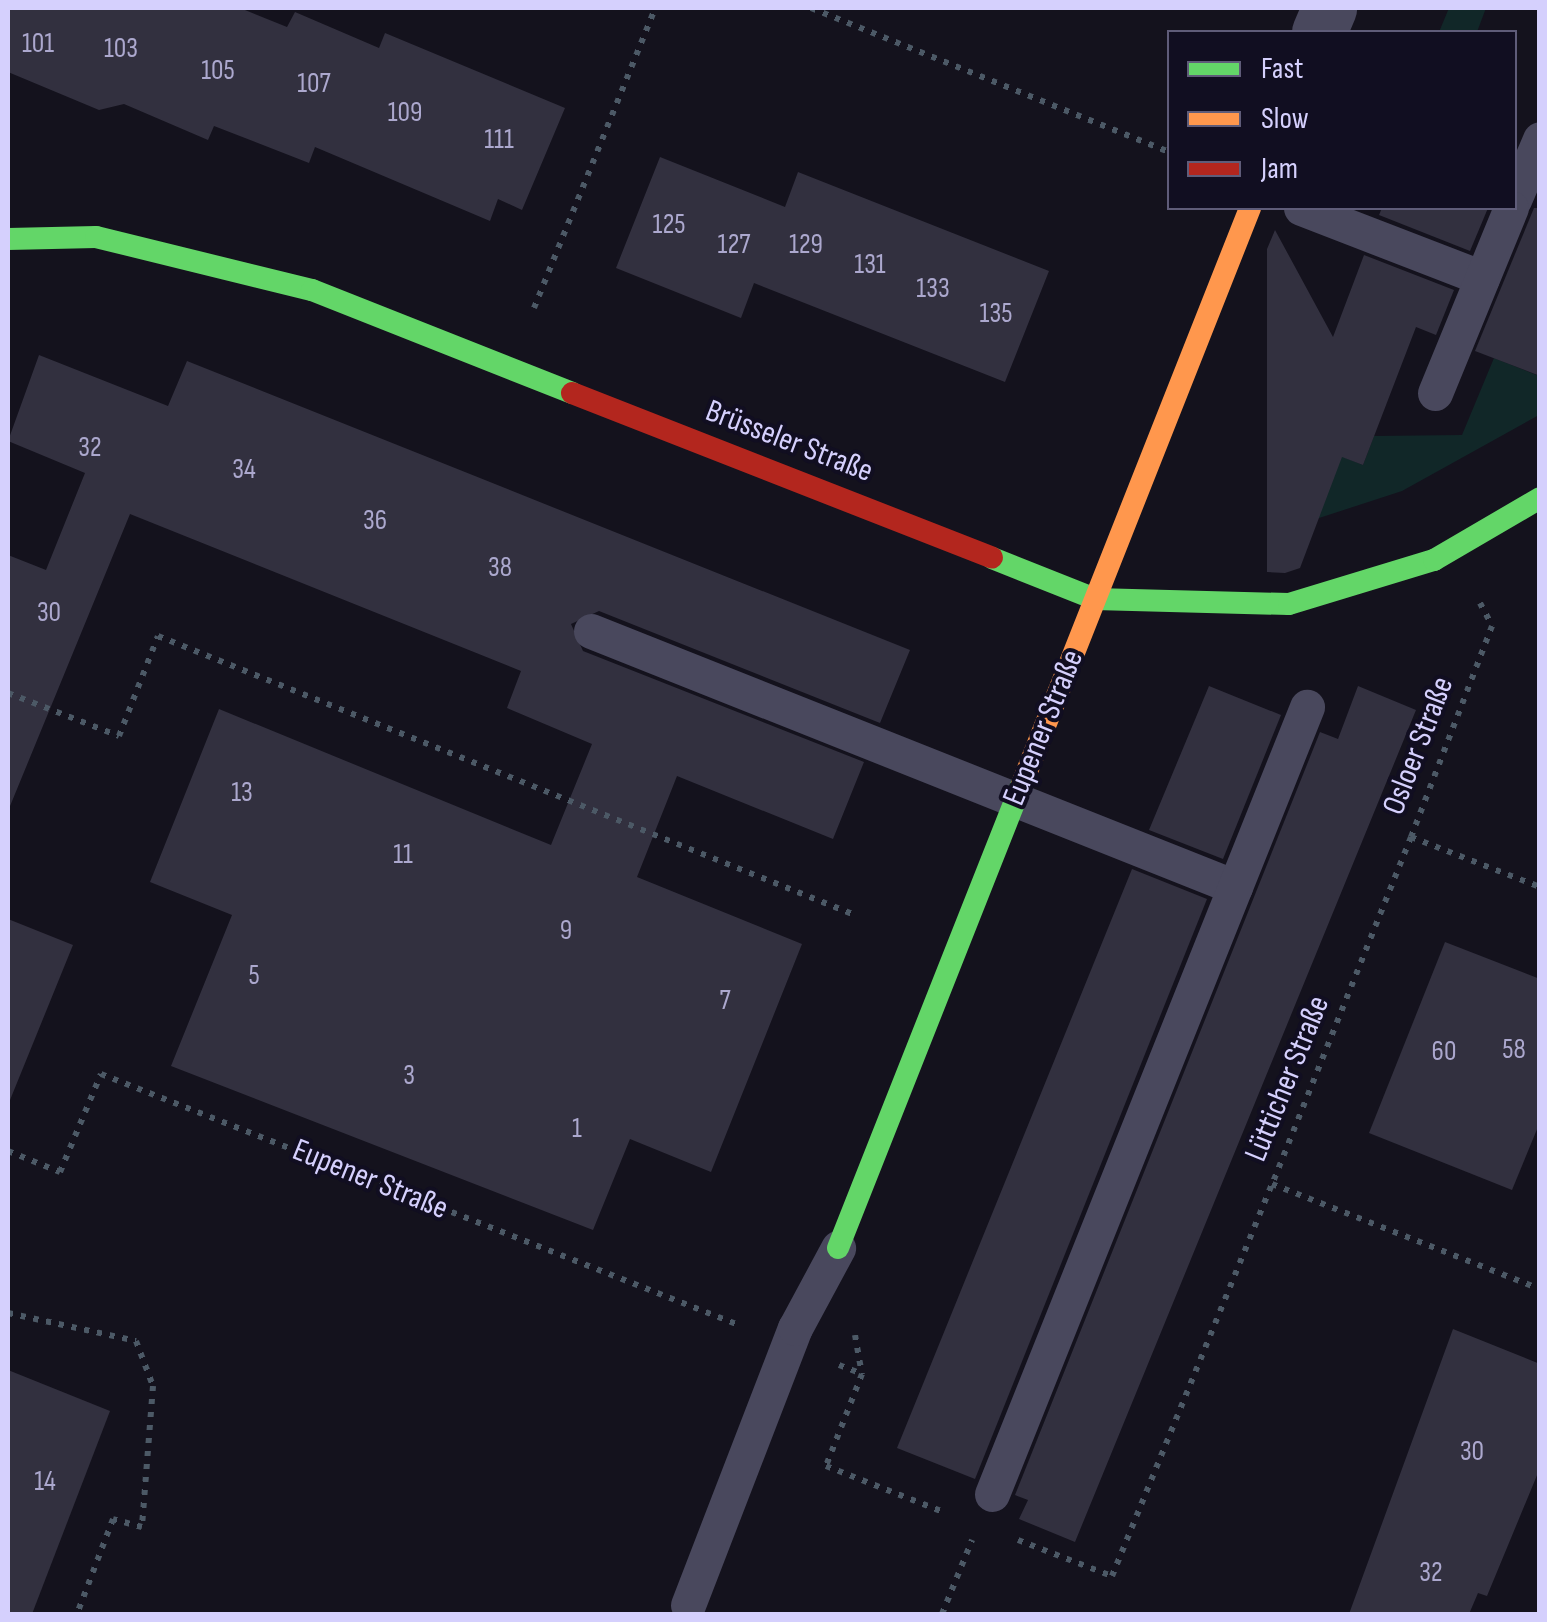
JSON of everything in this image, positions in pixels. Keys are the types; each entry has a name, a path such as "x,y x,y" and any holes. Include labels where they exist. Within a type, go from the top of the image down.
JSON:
{"street":[{"name":"Eupener Straße","path":"838,1248 1249,210"},
{"name":"Brüsseler Straße","path":"8,239 96,237 312,290 1095,599 1288,604 1453,549 1540,498"}],"lane":[{"path":"1517,193 1540,139"},
{"path":"1306,210 1482,278"},
{"path":"1436,393 1510,210"},
{"path":"591,631 1235,887"},
{"path":"985,1510 1308,707"},
{"path":"688,1605 789,1345 838,1248"}],"path":[{"path":"510,368 655,8"},
{"path":"811,8 1167,151"},
{"name":"Osloer Straße","path":"1453,549 1492,626 1411,836 1540,887"},
{"path":"8,693 119,736 158,636 855,916"},
{"name":"Lütticher Straße","path":"1411,836 1272,1184 1540,1289"},
{"name":"Eupener Straße","path":"8,1152 60,1172 101,1074 862,1374"},
{"path":"8,1313 136,1341 153,1386 142,1528 113,1519 76,1614"},
{"path":"942,1614 985,1510"}],"green space":[{"path":"1449,8 1486,8 1478,30 1440,30"},
{"path":"1494,358 1539,376 1539,415 1402,491 1313,520 1336,454 1363,465 1374,436 1462,435"}],"building":[{"path":"8,8 240,8 287,27 295,12 379,48 385,33 565,108 522,210 498,199 490,221 315,147 309,163 214,126 208,140 124,104 99,110 8,72"},
{"path":"660,157 785,207 798,172 1049,271 1005,382 754,283 741,318 616,268"},
{"path":"1534,208 1540,208 1540,376 1475,351"},
{"path":"1381,210 1487,210 1470,251 1379,215"},
{"path":"1275,230 1333,337 1364,255 1454,290 1436,335 1416,327 1363,465 1342,457 1300,568 1285,573 1267,572 1267,249"},
{"path":"39,355 168,406 187,361 910,650 880,723 599,611 571,624 583,651 864,762 833,839 677,776 637,877 802,944 711,1172 630,1139 593,1230 171,1066 232,915 150,882 219,709 551,845 592,744 507,708 521,671 130,514 8,811 8,555 46,570 85,473 8,441"},
{"path":"1209,686 1281,715 1223,859 1149,830"},
{"path":"1358,686 1416,710 1075,1542 1019,1519 1028,1500 1015,1495 1320,732 1338,739"},
{"path":"1132,869 1207,899 975,1479 897,1448"},
{"path":"8,919 73,945 10,1100 8,1099"},
{"path":"1445,942 1540,979 1540,1122 1512,1190 1369,1133"},
{"path":"1453,1329 1540,1364 1540,1468 1487,1596 1478,1593 1469,1614 1349,1614"},
{"path":"8,1370 110,1411 32,1614 8,1614"}],"traffic: fast":[{"path":"8,239 96,237 312,290 572,393"},
{"path":"992,558 1095,599 1289,604 1434,560 1540,498"},
{"path":"838,1248 1022,784"}],"traffic: slow":[{"path":"1022,784 1249,210"}],"traffic: jam":[{"path":"572,393 992,558"}]}
